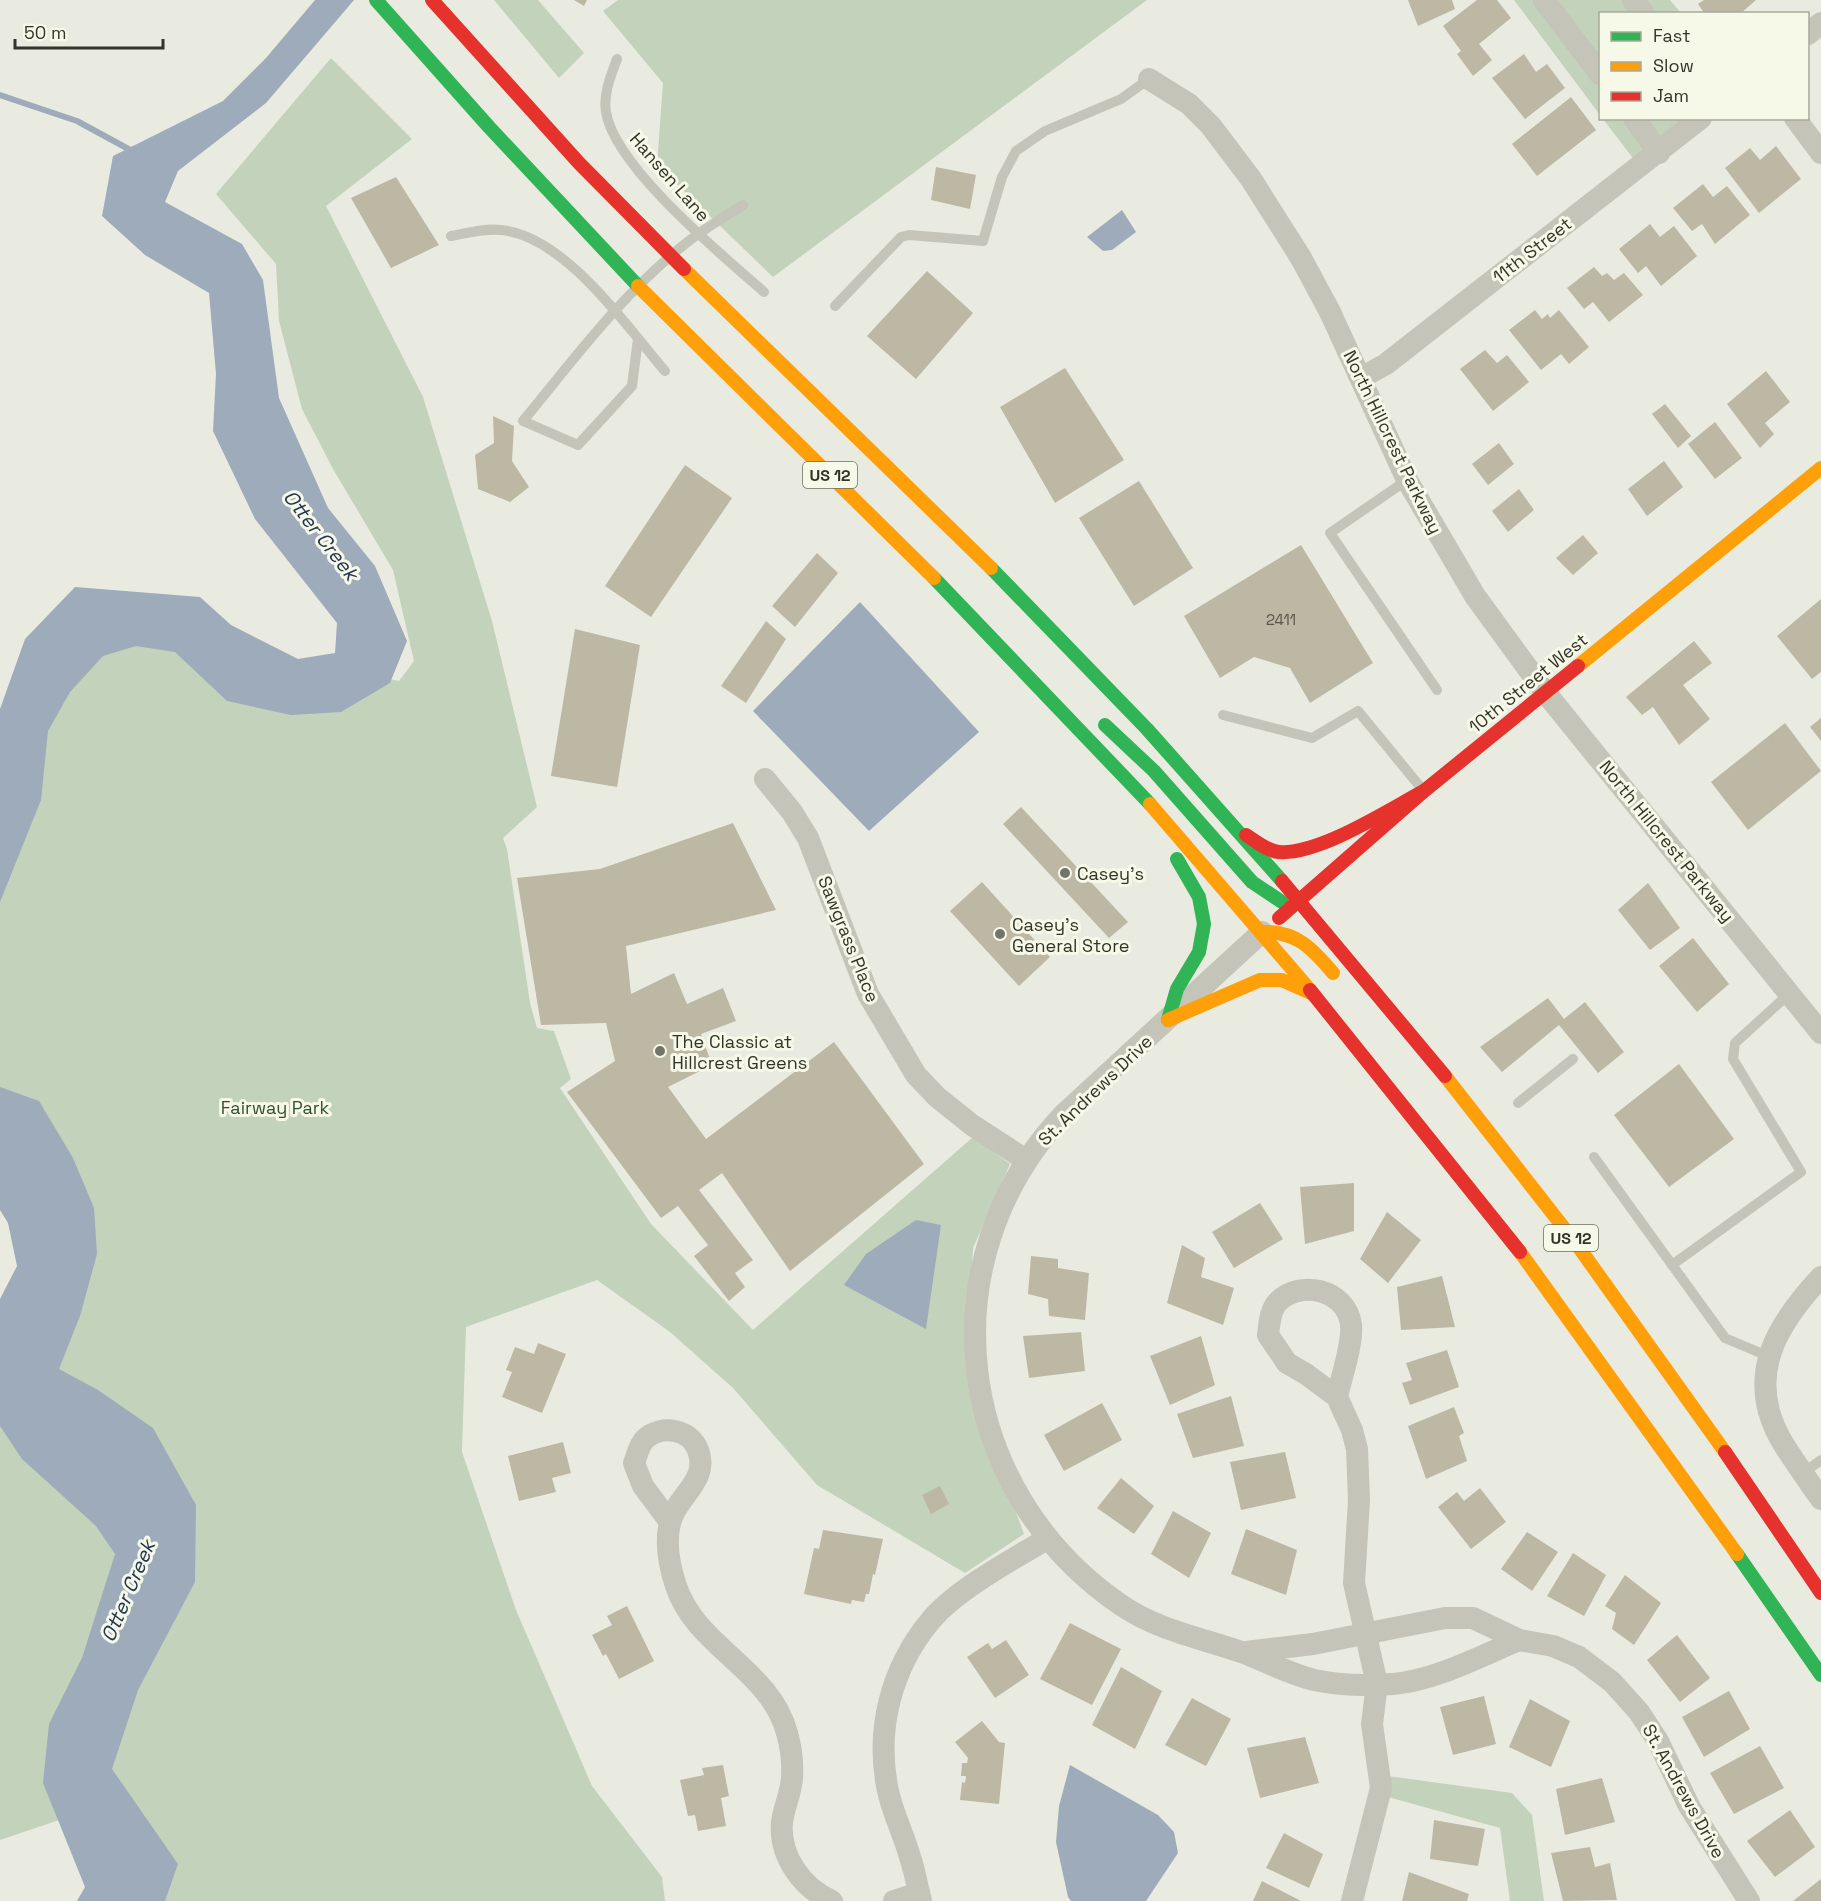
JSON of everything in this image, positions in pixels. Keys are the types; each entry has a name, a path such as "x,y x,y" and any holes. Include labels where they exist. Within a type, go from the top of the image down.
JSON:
{"main road":[{"name":"US 12","path":"376,0 489,127 638,286 879,522 1118,768 1262,932 1512,1241 1661,1444 1821,1675"},
{"name":"US 12","path":"432,0 535,116 670,256 985,561 1146,728 1300,900 1536,1191 1662,1362 1821,1593"},
{"name":"10th Street West","path":"1262,932 1424,791 1821,468"},
{"path":"879,522 947,571"},
{"path":"920,564 966,628 1050,720"},
{"path":"1097,717 1154,771 1252,882 1284,903 1300,900"},
{"path":"1239,831 1272,850 1296,852 1330,838 1424,791"},
{"path":"1167,849 1194,882 1201,898 1204,917 1200,948 1192,968 1178,986 1168,1020"},
{"path":"1262,932 1290,932 1304,940 1341,982"},
{"path":"1168,1020 1188,1015 1235,989 1261,980 1274,978 1289,982 1316,996"},
{"path":"1445,1099 1536,1191"}],"street":[{"path":"1544,0 1599,73"},
{"path":"1633,0 1642,12"},
{"path":"1809,33 1821,23"},
{"name":"North Hillcrest Parkway","path":"1149,79 1190,104 1211,126 1251,179 1305,267 1361,378 1407,480 1475,596 1545,692 1821,1033"},
{"path":"1635,120 1659,153"},
{"name":"11th Street","path":"1361,378 1386,364 1699,120"},
{"path":"1796,120 1821,153"},
{"name":"Sawgrass Place","path":"765,779 792,812 808,838 868,994 916,1075 937,1097 972,1125 1026,1160"},
{"name":"St. Andrews Drive","path":"1262,932 1064,1114 1040,1140 1026,1160 999,1211 982,1264 974,1317 975,1360 981,1396 997,1448 1021,1503 1047,1539 1080,1572 1120,1605 1140,1617 1192,1639 1242,1653 1312,1679 1340,1684 1394,1684 1443,1672 1519,1640"},
{"path":"1821,1277 1794,1307 1780,1328 1770,1357 1767,1389 1770,1413 1779,1436 1812,1466 1821,1499"},
{"path":"1337,1397 1287,1363 1268,1335 1276,1305 1288,1295 1308,1288 1326,1292 1346,1312 1351,1325 1337,1397 1357,1449 1359,1500 1354,1583 1377,1684 1372,1724 1381,1788 1352,1901"},
{"path":"670,1522 669,1560 676,1588 709,1637 749,1672 778,1708 787,1731 792,1754 792,1778 782,1821 783,1844 793,1868 809,1886 832,1901"},
{"path":"894,1901 920,1897 910,1857 888,1792 883,1754 885,1715 894,1683 909,1652 932,1619 998,1569 1047,1539"},
{"name":"St. Andrews Drive","path":"1242,1653 1313,1644 1445,1617 1473,1618 1519,1640 1553,1646 1579,1657 1612,1682 1639,1712 1658,1741 1689,1806 1749,1901"}],"lane":[{"name":"Hansen Lane","path":"617,59 608,87 605,109 612,132 630,162 698,234 764,292"},
{"path":"835,306 901,237 909,235 983,241 1002,177 1016,151 1045,131 1121,99 1149,79"},
{"path":"638,339 632,386 578,445 523,421 615,310 638,286 698,234 743,205"},
{"path":"451,236 501,230 525,236 548,250 588,281 665,371"},
{"path":"1407,480 1330,533 1437,690"},
{"path":"1223,715 1312,738 1358,711 1424,791"},
{"path":"1672,1265 1802,1172 1733,1059 1735,1043 1790,993"},
{"path":"1518,1103 1573,1059"},
{"path":"1594,1156 1725,1338 1770,1357"}],"green space":[{"path":"494,0 538,0 584,53 559,78"},
{"path":"618,0 1147,0 773,277 657,165 663,83 603,11"},
{"path":"1514,0 1670,0 1680,12 1599,12 1599,114"},
{"name":"Fairway Park","path":"331,58 412,139 326,206 423,397 492,621 537,807 503,838 507,849 530,1003 537,1028 554,1031 571,1079 560,1088 651,1224 753,1330 973,1137 1010,1164 973,1248 967,1377 1024,1534 965,1573 817,1485 733,1388 670,1332 597,1280 466,1327 462,1452 516,1610 592,1786 662,1877 665,1901 103,1901 83,1812 0,1840 0,1411 49,1300 0,1185 0,851 89,622 237,662 353,671 399,681 414,661 393,570 333,469 302,409 279,321 276,264 216,194"},
{"path":"1604,120 1699,120 1639,166"},
{"path":"1388,1776 1512,1793 1532,1815 1544,1901 1510,1901 1500,1828 1388,1797"}],"water":[{"name":"Otter Creek","path":"315,0 354,0 266,103 178,171 165,202 242,244 263,280 279,398 328,508 375,566 407,641 390,683 341,712 291,715 227,701 175,652 136,646 103,656 70,692 48,731 41,800 0,902 0,709 25,639 75,587 200,597 231,625 298,659 335,653 337,623 255,519 213,431 216,374 209,293 145,255 102,216 113,156 223,101 266,58"},
{"path":"1122,210 1136,232 1112,250 1103,251 1087,237"},
{"path":"860,602 979,732 869,831 753,711"},
{"name":"Otter Creek","path":"0,1087 39,1101 73,1158 94,1208 97,1254 80,1316 59,1369 98,1390 153,1428 196,1505 195,1582 138,1690 112,1769 178,1864 165,1901 77,1901 85,1887 43,1783 49,1724 82,1658 115,1554 96,1526 22,1459 0,1426 0,1299 17,1266 8,1223 0,1210"},
{"path":"916,1220 941,1225 926,1329 844,1285 866,1254"},
{"path":"1070,1765 1158,1815 1174,1832 1178,1853 1146,1901 1071,1901 1068,1897 1056,1842 1059,1806"}],"building":[{"path":"574,0 587,0 584,6"},
{"path":"1408,0 1452,0 1455,9 1418,26"},
{"path":"1477,0 1497,0 1511,18 1479,44 1492,60 1473,76 1457,54 1461,51 1443,26"},
{"path":"1704,0 1756,0 1742,12 1704,12 1698,4"},
{"path":"1524,54 1536,72 1547,64 1565,88 1525,119 1492,78"},
{"path":"1571,97 1596,130 1537,176 1512,144"},
{"path":"1776,146 1801,179 1759,213 1725,168 1750,148 1760,160"},
{"path":"936,167 976,175 970,209 931,200"},
{"path":"396,177 439,245 391,268 351,198"},
{"path":"1703,184 1713,197 1727,186 1750,215 1715,244 1702,224 1692,231 1673,208"},
{"path":"1650,224 1660,237 1674,226 1697,256 1661,286 1646,266 1638,273 1619,249"},
{"path":"1594,267 1602,276 1607,273 1614,280 1624,273 1643,295 1609,322 1593,302 1584,309 1567,288"},
{"path":"927,271 973,313 916,379 867,336"},
{"path":"1535,310 1542,319 1548,314 1550,318 1559,310 1589,347 1569,364 1561,354 1541,370 1509,330"},
{"path":"1485,350 1497,363 1507,355 1529,382 1493,411 1460,369"},
{"path":"1065,368 1124,460 1055,503 1000,407"},
{"path":"1766,371 1790,402 1765,423 1774,434 1760,448 1727,404"},
{"path":"1665,404 1691,436 1678,448 1652,414"},
{"path":"493,416 514,426 512,461 529,487 510,502 478,489 475,455 494,443"},
{"path":"1715,422 1742,458 1715,479 1688,444"},
{"path":"1499,443 1514,464 1488,485 1472,464"},
{"path":"1664,461 1683,487 1647,516 1628,489"},
{"path":"685,465 732,498 651,617 605,586"},
{"path":"1139,481 1193,568 1134,606 1079,518"},
{"path":"1519,489 1534,510 1508,532 1492,511"},
{"path":"1583,535 1598,553 1573,575 1556,558"},
{"path":"1301,545 1373,663 1310,703 1290,668 1254,657 1220,678 1184,616"},
{"path":"817,553 838,573 795,627 772,606"},
{"path":"1821,599 1821,672 1812,679 1777,636"},
{"path":"766,621 786,639 746,703 721,686"},
{"path":"575,629 640,645 617,787 551,776"},
{"path":"1694,641 1712,663 1683,685 1710,719 1679,745 1653,707 1642,715 1626,697"},
{"path":"1821,718 1821,741 1810,727"},
{"path":"1785,723 1821,771 1748,830 1711,782"},
{"name":"Casey's","path":"1021,807 1128,922 1109,938 1003,824"},
{"name":"The Classic at Hillcrest Greens","path":"733,823 776,910 626,946 631,994 674,973 687,1004 723,988 736,1021 701,1034 712,1065 668,1087 706,1139 834,1042 924,1164 790,1271 722,1173 699,1190 753,1260 735,1273 745,1287 729,1301 694,1256 708,1245 678,1206 661,1218 567,1092 615,1061 606,1023 541,1025 517,878 600,869"},
{"name":"Casey's General Store","path":"982,882 1050,957 1019,986 950,911"},
{"path":"1648,883 1680,928 1650,950 1618,910"},
{"path":"1693,938 1729,984 1697,1012 1659,966"},
{"path":"1548,998 1564,1019 1585,1002 1624,1052 1598,1073 1559,1025 1502,1072 1480,1047"},
{"path":"1679,1064 1734,1139 1669,1187 1614,1115"},
{"path":"1354,1183 1354,1231 1305,1244 1300,1187"},
{"path":"1260,1203 1283,1239 1234,1268 1212,1232"},
{"path":"1387,1212 1421,1240 1388,1283 1360,1259"},
{"path":"1182,1245 1205,1258 1201,1277 1234,1288 1223,1325 1167,1303"},
{"path":"1031,1256 1058,1259 1058,1268 1089,1273 1085,1320 1049,1316 1048,1299 1028,1294"},
{"path":"1442,1276 1455,1327 1401,1330 1397,1287"},
{"path":"1081,1332 1085,1371 1029,1378 1023,1336"},
{"path":"1201,1336 1215,1385 1170,1405 1150,1356"},
{"path":"538,1343 566,1354 542,1413 502,1397 512,1372 506,1370 515,1347 534,1354"},
{"path":"1447,1350 1459,1387 1410,1405 1402,1383 1412,1380 1406,1363"},
{"path":"1231,1396 1244,1446 1193,1458 1177,1414"},
{"path":"1102,1403 1122,1440 1064,1471 1044,1435"},
{"path":"1454,1407 1464,1433 1459,1436 1467,1461 1426,1479 1408,1426"},
{"path":"563,1442 571,1473 552,1478 556,1492 519,1501 508,1456"},
{"path":"1285,1452 1296,1498 1241,1510 1230,1462"},
{"path":"1121,1478 1154,1506 1134,1534 1097,1508"},
{"path":"940,1486 949,1504 931,1514 922,1495"},
{"path":"1480,1488 1506,1522 1471,1549 1438,1507 1457,1492 1464,1501"},
{"path":"1173,1511 1211,1533 1189,1578 1151,1554"},
{"path":"1246,1529 1297,1550 1286,1595 1231,1574"},
{"path":"823,1530 883,1539 875,1575 873,1574 869,1594 866,1594 864,1602 852,1600 851,1604 804,1594 814,1548 819,1549"},
{"path":"1527,1532 1558,1552 1532,1591 1501,1569"},
{"path":"1573,1553 1606,1575 1584,1616 1547,1596"},
{"path":"1625,1575 1661,1603 1634,1645 1612,1629 1616,1613 1605,1606"},
{"path":"627,1606 654,1661 619,1679 606,1654 603,1656 592,1635 612,1625 607,1616"},
{"path":"1070,1623 1121,1649 1092,1705 1040,1679"},
{"path":"1677,1635 1710,1678 1680,1702 1647,1660"},
{"path":"1006,1640 1029,1675 995,1698 967,1657 988,1643 992,1649"},
{"path":"1121,1667 1162,1691 1135,1749 1092,1725"},
{"path":"1729,1691 1750,1729 1704,1757 1682,1717"},
{"path":"1484,1696 1496,1744 1453,1755 1440,1707"},
{"path":"1192,1698 1231,1719 1206,1766 1165,1745"},
{"path":"1530,1699 1570,1721 1551,1767 1509,1747"},
{"path":"982,1721 999,1742 1005,1743 999,1804 960,1800 962,1782 965,1783 966,1776 961,1776 962,1763 967,1763 968,1758 955,1742"},
{"path":"1305,1737 1319,1783 1260,1798 1247,1748"},
{"path":"1760,1746 1784,1788 1734,1814 1710,1773"},
{"path":"723,1765 729,1796 721,1798 726,1826 698,1831 695,1815 688,1816 680,1780 704,1775 702,1768"},
{"path":"1602,1778 1615,1822 1565,1835 1556,1789"},
{"path":"1790,1810 1815,1847 1775,1877 1747,1841"},
{"path":"1434,1820 1485,1829 1478,1866 1430,1859"},
{"path":"1284,1833 1323,1854 1309,1888 1266,1868"},
{"path":"1590,1847 1595,1867 1610,1863 1617,1900 1563,1901 1551,1853"},
{"path":"1409,1872 1469,1894 1467,1901 1402,1901"},
{"path":"1821,1879 1821,1901 1793,1901"},
{"path":"1262,1881 1301,1901 1253,1901"}],"waterway":[{"path":"0,95 77,121 134,152"}],"traffic: fast":[{"path":"376,0 489,127 638,286"},
{"path":"991,568 1147,729 1282,881"},
{"path":"934,578 1150,804"},
{"path":"1105,725 1154,771 1252,882 1282,902"},
{"path":"1168,1020 1177,989 1199,952 1204,924 1199,897 1177,859"},
{"path":"1737,1554 1821,1675"}],"traffic: slow":[{"path":"684,269 991,568"},
{"path":"638,286 934,578"},
{"path":"1578,666 1821,468"},
{"path":"1150,804 1310,990"},
{"path":"1262,932 1274,932 1294,938 1318,956 1333,973"},
{"path":"1168,1020 1260,980 1282,980 1311,993"},
{"path":"1445,1076 1575,1242 1725,1452"},
{"path":"1520,1252 1737,1554"}],"traffic: jam":[{"path":"432,0 579,163 684,269"},
{"path":"1279,918 1424,791 1578,666"},
{"path":"1246,835 1275,851 1295,851 1353,830 1424,791"},
{"path":"1282,881 1445,1076"},
{"path":"1310,990 1520,1252"},
{"path":"1725,1452 1821,1593"}],"place":[{"name":"Casey's","path":"1065,873"},
{"name":"Casey's General Store","path":"1000,934"},
{"name":"The Classic at Hillcrest Greens","path":"660,1051"}]}
